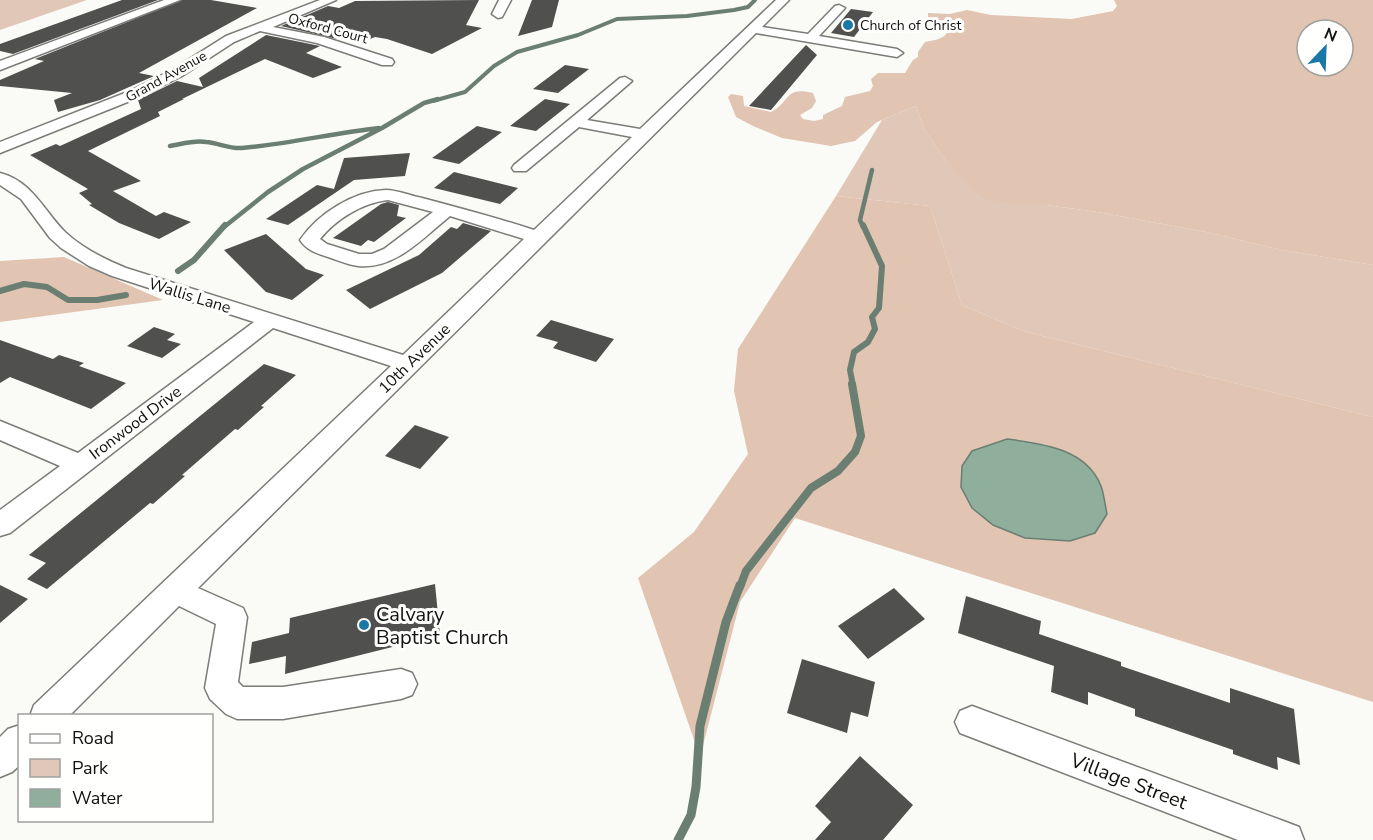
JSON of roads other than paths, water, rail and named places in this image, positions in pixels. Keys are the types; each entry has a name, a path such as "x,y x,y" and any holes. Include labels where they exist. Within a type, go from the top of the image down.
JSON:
{"street":[{"path":"0,66 174,0"},
{"name":"Grand Avenue","path":"0,148 135,94 177,73 230,39 330,0"},
{"path":"498,14 505,0"},
{"name":"10th Avenue","path":"47,714 783,0"},
{"path":"812,38 840,8"},
{"name":"Oxford Court","path":"259,27 320,40 387,62"},
{"path":"753,29 897,53"},
{"path":"520,168 625,81"},
{"path":"576,122 646,135"},
{"name":"Wallis Lane","path":"0,178 27,195 57,234 96,262 119,272 408,364"},
{"path":"447,210 391,253 375,260 348,257 320,248 309,240 316,231 359,201 374,196 388,195 447,210 538,238"},
{"name":"Ironwood Drive","path":"0,525 270,320"},
{"path":"0,430 80,464"},
{"path":"174,590 232,617 221,688 237,703 283,703 401,684"},
{"name":"Village Street","path":"972,722 1286,840"},
{"path":"0,760 18,743"}],"water":[{"path":"1007,439 1062,450 1085,463 1101,486 1107,514 1095,533 1070,541 1025,538 993,525 972,508 961,487 962,466 972,451"}],"waterway":[{"path":"433,101 465,92 494,66 517,52 578,35 617,19 687,16 734,10 748,7 755,0"},
{"path":"224,227 268,192 303,169 382,128 424,103 438,99"},
{"path":"170,146 202,142 242,148 379,128"},
{"path":"863,227 860,220 872,170"},
{"path":"178,271 194,260 225,225"},
{"path":"853,386 850,370 854,352 868,342 875,329 872,317 879,308 882,266 863,225"},
{"path":"0,291 24,284 47,287 68,300 97,300 126,295"},
{"path":"740,587 746,571 811,488 838,471 855,452 861,436 852,384"},
{"path":"678,840 691,815 696,787 700,726 726,622 740,585"}],"place":[{"name":"Church of Christ","path":"848,25"},
{"name":"Calvary Baptist Church","path":"364,625"}]}
